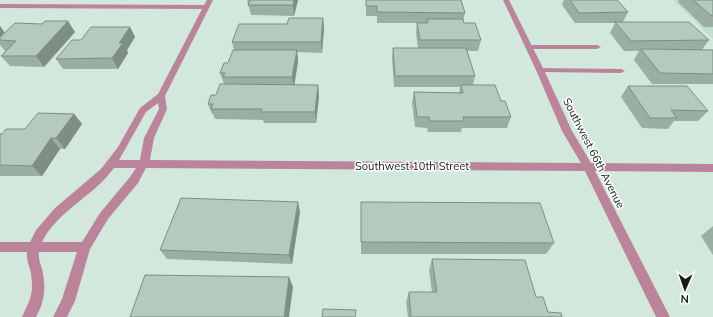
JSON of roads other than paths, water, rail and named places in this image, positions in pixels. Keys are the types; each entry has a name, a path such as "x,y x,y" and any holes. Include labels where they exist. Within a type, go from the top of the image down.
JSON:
{"street":[{"name":"Southwest 66th Avenue","path":"506,0 529,46 567,131 588,167 663,317"},
{"path":"0,6 208,3 161,96 143,110 111,164 97,181 59,211 40,234 33,247 32,259 37,274 37,302 29,317"},
{"path":"529,46 597,47"},
{"path":"540,70 621,71"},
{"path":"60,317 68,301 85,247 104,216 134,180 143,165 147,154 149,138 163,109 161,96"},
{"name":"Southwest 10th Street","path":"111,164 713,168"},
{"path":"0,247 85,247"}]}
